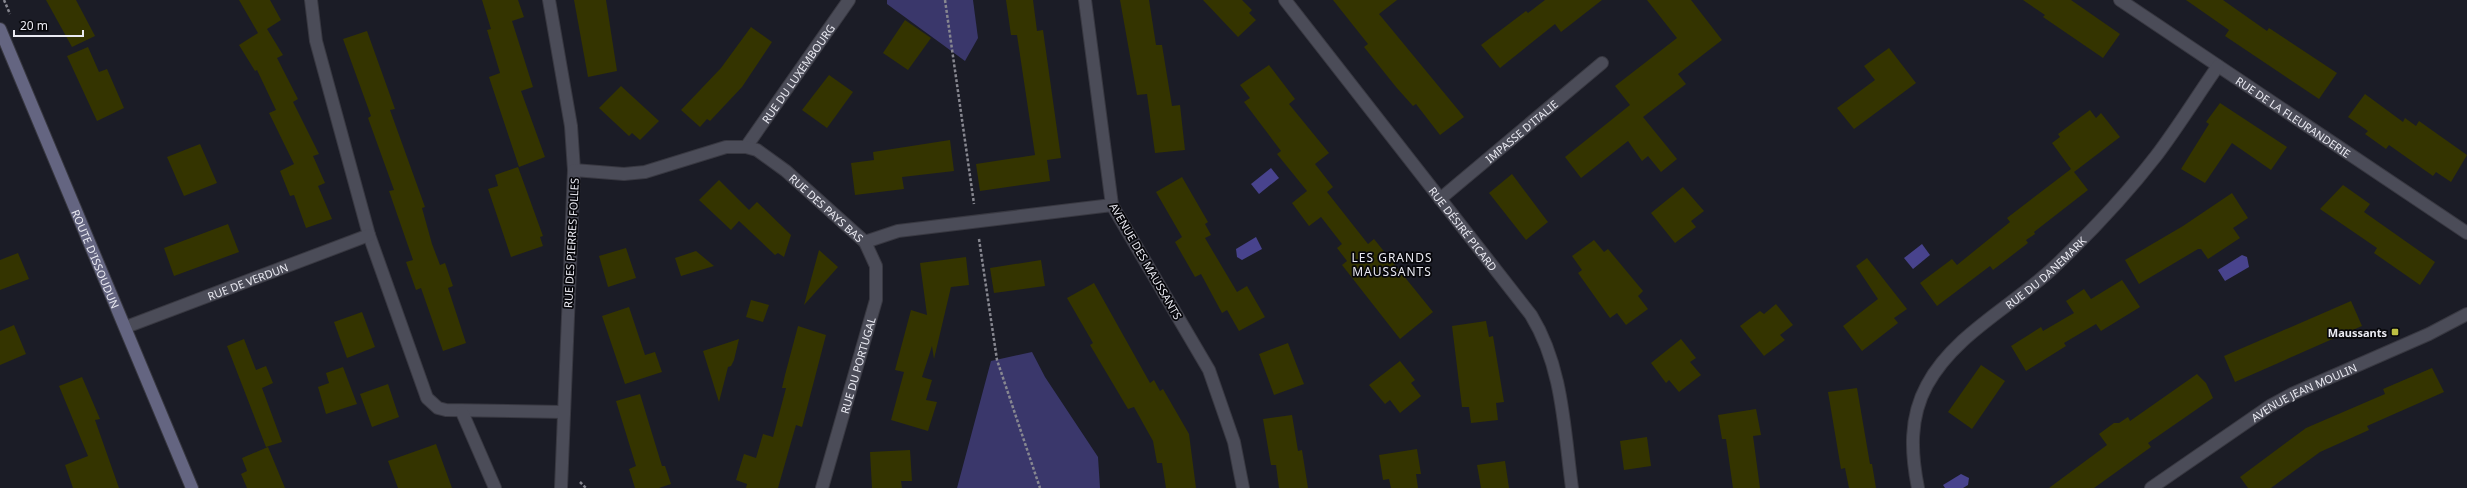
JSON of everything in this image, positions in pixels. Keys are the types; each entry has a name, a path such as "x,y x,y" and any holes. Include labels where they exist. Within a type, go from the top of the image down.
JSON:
{"main road":[{"name":"ROUTE D'ISSOUDUN","path":"0,30 126,327 192,488"}],"street":[{"path":"311,0 316,40 369,235 427,398 438,408 462,412 564,412"},
{"name":"RUE DES PIERRES FOLLES","path":"550,0 571,126 574,170 561,488"},
{"name":"RUE DU LUXEMBOURG","path":"746,146 849,0"},
{"name":"AVENUE DES MAUSSANTS","path":"1085,0 1112,205 1209,370 1234,442 1243,488"},
{"name":"RUE DÉSIRÉ PICARD","path":"1285,0 1531,315 1542,333 1554,364 1572,488"},
{"name":"RUE DE LA FLEURANDERIE","path":"2120,0 2467,233"},
{"name":"IMPASSE D'ITALIE","path":"1440,199 1602,63"},
{"name":"RUE DU DANEMARK","path":"1918,488 1913,464 1913,435 1919,402 1927,384 1955,348 2052,270 2111,208 2156,155 2218,66"},
{"name":"RUE DES PAYS BAS","path":"574,170 624,174 645,172 726,147 746,146 765,154 865,242 898,231 1112,205"},
{"name":"RUE DE VERDUN","path":"126,327 369,235"},
{"name":"RUE DU PORTUGAL","path":"822,488 876,300 876,266 865,242"},
{"name":"AVENUE JEAN MOULIN","path":"2151,488 2270,406 2292,394 2429,334 2467,314"},
{"path":"462,412 495,488"}],"path":[{"path":"945,0 997,360 1040,488"}],"shaded area":[{"path":"887,0 973,0 978,38 965,61 887,4"},
{"path":"1271,168 1279,178 1259,194 1251,184"},
{"path":"1256,237 1262,249 1242,260 1237,257 1236,249"},
{"path":"1922,244 1930,255 1913,269 1904,258"},
{"path":"2242,255 2247,257 2249,267 2225,281 2218,270"},
{"path":"1032,352 1045,377 1098,457 1100,488 957,488 991,361"},
{"path":"1961,474 1969,478 1968,485 1963,488 1945,488 1943,485"}],"building":[{"path":"46,0 76,0 95,36 72,47"},
{"path":"239,0 270,0 281,20 267,29 283,55 277,58 298,99 293,102 319,154 313,156 325,183 318,186 332,219 306,228 294,195 290,196 280,171 294,164 269,113 276,110 257,70 255,71 239,45 258,33"},
{"path":"482,0 518,0 524,17 512,21 533,87 521,91 545,157 519,167 489,77 500,73 487,30 491,29"},
{"path":"574,0 606,0 617,71 588,77"},
{"path":"1006,0 1033,0 1037,31 1043,30 1061,158 1047,160 1050,181 980,191 976,164 1035,155 1017,35 1011,35"},
{"path":"1120,0 1149,0 1156,45 1162,45 1172,106 1180,105 1185,150 1155,153 1147,94 1137,95"},
{"path":"1203,0 1242,0 1252,10 1249,13 1256,20 1238,37"},
{"path":"1333,0 1397,0 1379,14 1464,117 1440,135 1416,104 1413,106 1364,47 1368,44"},
{"path":"1545,0 1602,0 1561,32 1555,24 1500,68 1481,45 1526,11 1528,13"},
{"path":"1647,0 1691,0 1722,40 1678,74 1686,84 1643,117 1677,159 1661,172 1648,156 1642,161 1628,141 1581,178 1565,157 1630,105 1615,86 1677,38"},
{"path":"2023,0 2071,0 2120,34 2103,58 2043,17 2045,15"},
{"path":"2186,0 2223,0 2267,31 2269,28 2337,73 2319,99 2225,36 2229,30"},
{"path":"905,20 931,38 908,70 883,53"},
{"path":"751,27 772,42 742,87 710,121 707,119 700,127 681,110 721,68"},
{"path":"367,31 395,109 390,110 425,207 422,208 432,244 440,265 445,263 453,286 448,288 466,343 443,351 421,288 416,290 406,262 413,260 389,191 394,190 368,118 371,116 343,39"},
{"path":"88,47 99,72 107,69 124,108 97,121 67,56"},
{"path":"1889,48 1916,83 1854,129 1837,108 1875,80 1864,66"},
{"path":"1269,65 1295,99 1289,104 1329,153 1315,164 1333,187 1327,192 1368,244 1374,239 1433,312 1400,339 1342,265 1347,261 1337,248 1342,244 1321,217 1309,226 1292,203 1307,191 1277,154 1281,151 1244,102 1250,98 1240,85"},
{"path":"829,75 853,92 827,128 802,110"},
{"path":"621,86 659,121 640,140 632,133 629,136 599,108"},
{"path":"2365,94 2403,122 2405,118 2416,126 2419,121 2467,155 2451,182 2436,172 2433,176 2389,145 2386,149 2365,134 2368,131 2348,117"},
{"path":"2220,103 2287,147 2271,170 2232,143 2205,183 2181,169 2209,124 2206,122"},
{"path":"2090,110 2096,118 2101,113 2120,137 2074,172 2088,190 2034,232 2035,234 2026,240 2028,243 1993,270 1990,266 1937,306 1920,283 1952,259 1957,265 2010,222 2007,218 2071,169 2052,143 2060,137 2058,134"},
{"path":"950,140 954,171 902,177 904,189 855,195 851,163 874,160 873,152"},
{"path":"200,144 217,183 184,196 167,157"},
{"path":"518,167 543,236 540,237 543,246 511,257 488,189 498,186 495,175"},
{"path":"1512,174 1548,222 1526,240 1489,193"},
{"path":"1182,177 1208,222 1205,224 1211,235 1205,238 1237,292 1247,286 1265,317 1239,331 1227,310 1222,313 1201,274 1195,277 1175,242 1182,237 1156,192"},
{"path":"719,180 749,210 757,202 791,235 784,257 778,253 775,255 739,221 731,230 699,200"},
{"path":"2343,185 2370,204 2364,212 2435,262 2420,285 2374,253 2377,248 2320,209"},
{"path":"1683,187 1704,211 1691,221 1696,227 1675,243 1651,213"},
{"path":"2232,193 2248,218 2233,228 2240,238 2208,259 2201,249 2198,249 2139,284 2125,260 2183,226"},
{"path":"228,224 239,252 174,276 164,248"},
{"path":"1594,240 1604,252 1608,249 1643,291 1638,296 1648,309 1626,325 1617,313 1610,318 1578,273 1582,270 1572,256"},
{"path":"626,248 636,278 608,287 599,256"},
{"path":"819,250 838,267 804,305"},
{"path":"696,251 714,266 681,276 675,258"},
{"path":"18,253 29,279 0,290 0,260"},
{"path":"966,257 969,285 951,287 934,359 932,346 922,377 932,380 926,400 937,402 928,431 891,420 904,372 895,370 911,310 927,315 920,263"},
{"path":"1867,258 1907,309 1894,318 1898,323 1862,351 1843,326 1878,299 1856,266"},
{"path":"1041,260 1045,286 994,293 990,268"},
{"path":"2122,280 2140,307 2101,331 2096,324 2064,343 2066,346 2026,371 2011,346 2041,327 2043,331 2074,313 2066,301 2084,289 2091,299"},
{"path":"1094,283 1150,383 1154,380 1160,391 1163,389 1189,434 1196,488 1166,488 1162,463 1157,463 1153,441 1134,407 1128,409 1090,345 1093,343 1067,298"},
{"path":"751,300 769,305 763,322 746,317"},
{"path":"2351,301 2362,326 2235,382 2224,356"},
{"path":"1776,304 1793,325 1780,335 1785,340 1764,356 1740,326 1760,311 1764,314"},
{"path":"629,307 645,355 655,352 662,372 625,384 602,316"},
{"path":"362,312 375,347 347,358 334,322"},
{"path":"1486,321 1489,337 1493,336 1504,402 1496,403 1498,420 1471,423 1469,407 1462,407 1452,326"},
{"path":"14,325 26,354 0,365 0,331"},
{"path":"798,326 826,335 802,427 796,425 778,488 746,488 747,484 736,480 744,454 756,458 763,434 773,437 786,388 782,388"},
{"path":"244,339 256,370 266,366 273,383 262,388 282,442 266,447 227,346"},
{"path":"739,339 734,360 731,366 728,367 719,402 703,351"},
{"path":"1681,339 1696,358 1690,362 1701,375 1679,392 1669,380 1666,383 1651,363"},
{"path":"1288,343 1304,384 1274,395 1259,354"},
{"path":"1400,361 1415,380 1411,383 1421,396 1400,413 1390,400 1385,404 1369,385"},
{"path":"1981,365 2005,381 1972,429 1948,412"},
{"path":"343,367 357,404 326,414 318,387 329,383 326,373"},
{"path":"2432,368 2444,392 2367,426 2369,430 2320,452 2271,488 2248,488 2240,477 2306,428 2385,394 2383,389"},
{"path":"2197,374 2206,383 2213,398 2148,443 2151,447 2094,488 2049,488 2107,445 2099,434 2114,423 2119,423 2128,417 2130,421"},
{"path":"82,377 100,419 95,420 119,488 73,488 65,465 88,456 59,386"},
{"path":"388,384 399,417 372,427 360,394"},
{"path":"1857,388 1870,464 1872,464 1876,488 1849,488 1845,468 1841,469 1828,392"},
{"path":"640,394 662,466 665,466 671,484 659,488 635,488 629,469 636,466 616,401"},
{"path":"1756,409 1761,435 1753,436 1760,488 1733,488 1726,439 1722,439 1718,415"},
{"path":"1292,415 1298,451 1302,450 1308,488 1279,488 1276,465 1271,465 1263,419"},
{"path":"1647,437 1651,466 1624,470 1620,441"},
{"path":"436,444 452,488 398,488 388,461"},
{"path":"268,447 285,488 247,488 241,474 247,471 242,458"},
{"path":"1417,449 1421,474 1416,474 1418,488 1391,488 1389,479 1383,480 1379,455"},
{"path":"910,450 912,481 901,481 902,488 872,488 870,452"},
{"path":"1505,461 1509,488 1481,488 1477,465"}],"place":[{"name":"Maussants","path":"2395,332"}],"district":[{"name":"LES GRANDS MAUSSANTS","path":"1392,264"}]}
